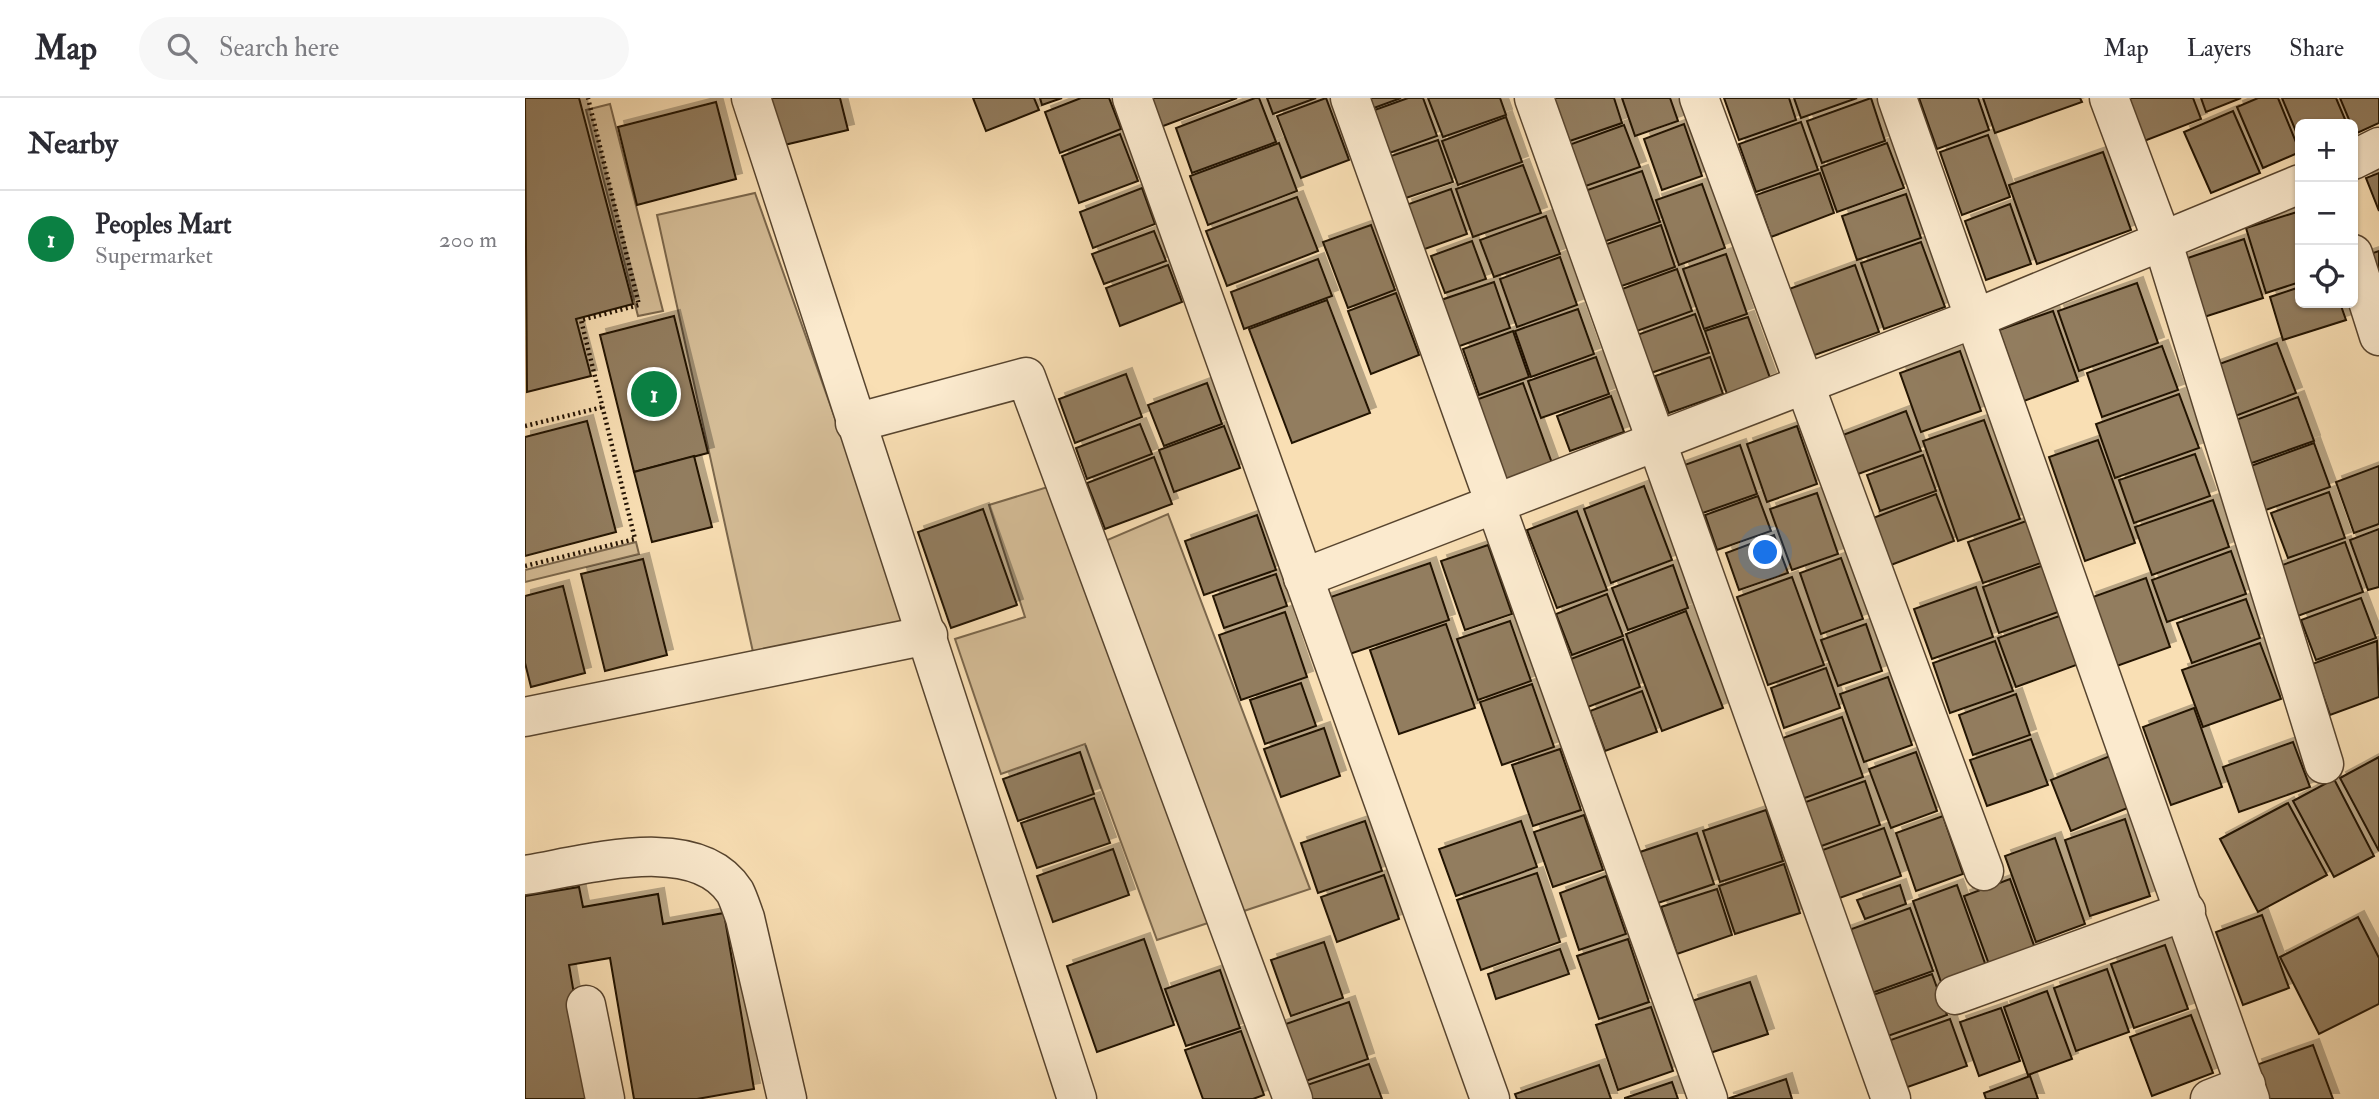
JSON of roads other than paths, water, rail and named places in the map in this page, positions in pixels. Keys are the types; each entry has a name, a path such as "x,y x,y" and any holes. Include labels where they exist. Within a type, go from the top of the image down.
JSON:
{"street":[{"path":"751,98 1077,1099"},
{"path":"1132,98 1490,1099"},
{"path":"1350,98 1708,1099"},
{"path":"1534,98 1891,1099"},
{"path":"1699,98 1984,871"},
{"path":"1897,98 2248,1092 2210,1099"},
{"path":"2109,98 2162,240 2324,764"},
{"path":"2358,158 2379,147"},
{"path":"1303,578 1976,318 2295,186"},
{"path":"2358,270 2379,336"},
{"path":"855,423 1026,377 1293,1099"},
{"path":"525,717 928,635"},
{"path":"525,875 659,856 691,860 716,873 735,892 745,918 782,1098"},
{"path":"1955,995 2186,911"},
{"path":"586,1005 605,1099"}],"place":[{"name":"Peoples Mart","path":"654,394"}]}
